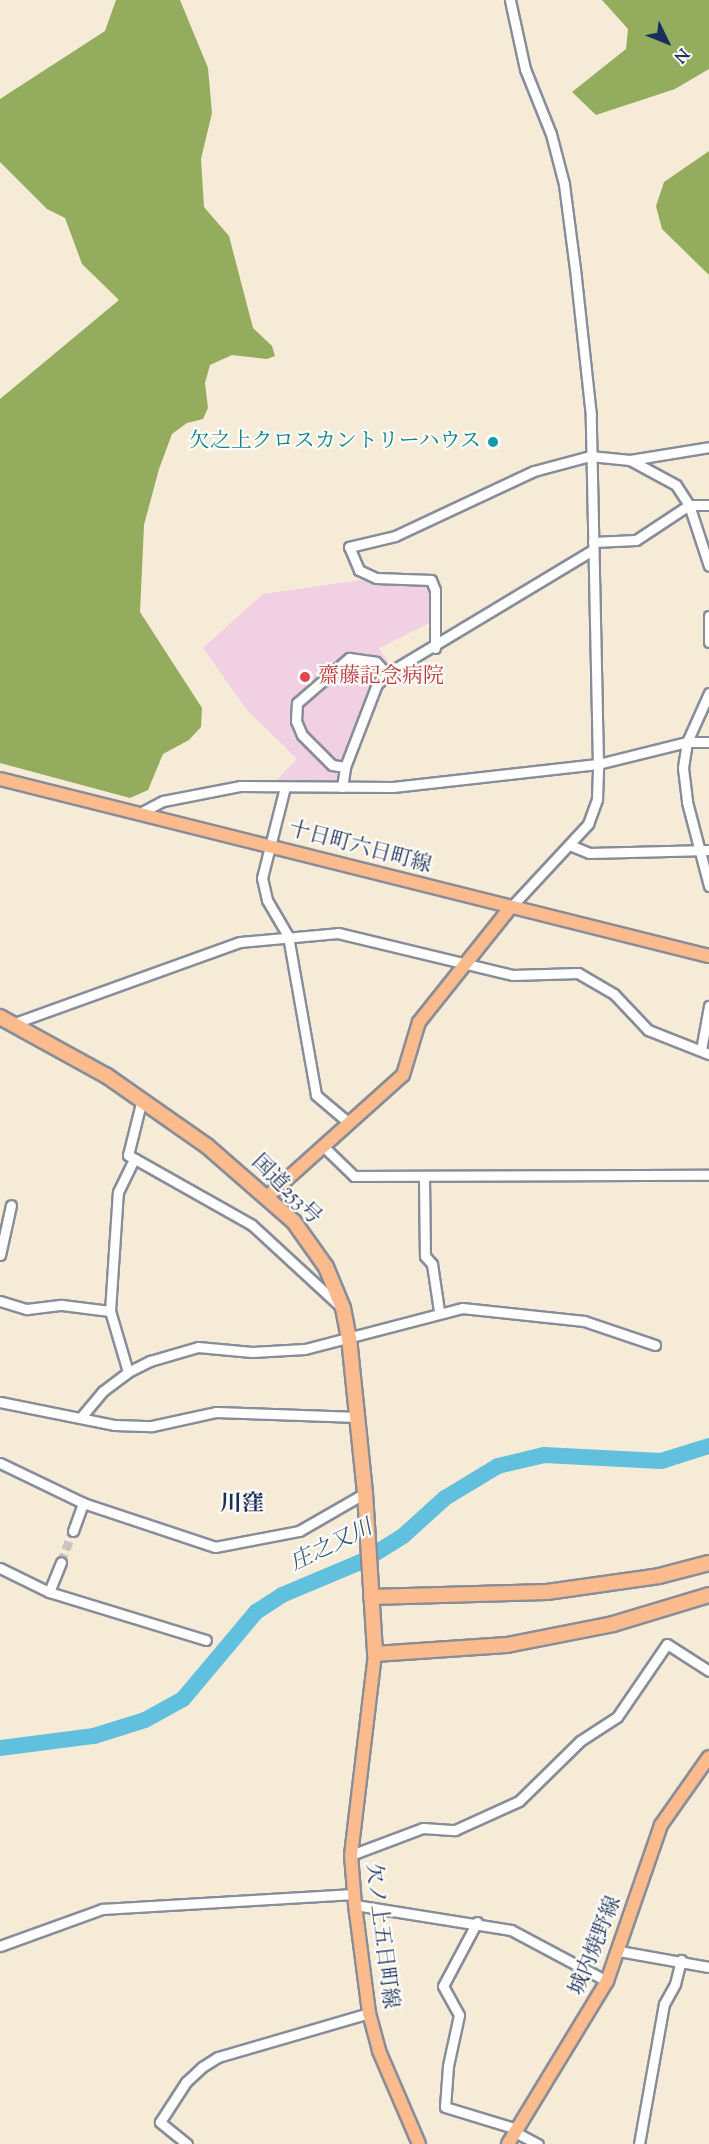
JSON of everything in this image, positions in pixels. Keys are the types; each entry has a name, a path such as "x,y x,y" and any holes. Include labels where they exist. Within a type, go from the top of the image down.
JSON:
{"highway":[{"name":"国道253号","path":"6,1020 142,1099 268,1196 316,1253 343,1308 349,1338 365,1492 375,1654"},
{"path":"371,1597 547,1592 659,1576 709,1563"},
{"path":"375,1654 507,1645 614,1624 709,1595"}],"main road":[{"name":"十日町六日町線","path":"0,779 142,812 510,908 709,956"},
{"path":"268,1196 403,1075 419,1022 510,908"},
{"name":"欠ノ上五日町線","path":"375,1654 351,1855 354,1900 369,2013 392,2086 418,2144"},
{"name":"城内焼野線","path":"508,2144 607,1981 661,1825 709,1757"}],"street":[{"path":"510,0 525,69 551,134 564,184 591,416 590,456 598,764 597,799 588,824 572,846 510,908"},
{"path":"435,648 435,590 431,580 376,578 359,570 349,547 395,536 534,471 590,456 630,460 709,447"},
{"path":"630,460 676,486 689,505 709,566"},
{"path":"342,787 345,767 377,684 387,675 435,648 593,546 636,540 689,505 709,505"},
{"path":"709,616 709,642"},
{"path":"345,767 332,765 302,735 296,721 297,703 349,658 376,662 387,675"},
{"path":"709,693 687,742 684,768 687,802 704,850 709,886"},
{"path":"142,812 163,801 240,786 393,787 598,764 687,742 709,742"},
{"path":"285,787 268,844 262,878 267,900 288,936 316,1095 349,1123"},
{"path":"572,846 589,854 704,850"},
{"path":"6,1020 240,942 338,933 463,965 513,975 578,973 614,994 648,1030 705,1052 709,1006"},
{"path":"142,1099 128,1155 252,1225 343,1308"},
{"path":"323,1146 354,1176 424,1179 709,1175"},
{"path":"128,1372 110,1311 118,1192 135,1159"},
{"path":"424,1179 425,1256 432,1264 440,1311"},
{"path":"0,1255 11,1205"},
{"path":"0,1301 27,1309 62,1305 110,1311"},
{"path":"82,1416 103,1391 128,1372 150,1360 198,1347 252,1352 305,1349 440,1311 462,1308 584,1321 655,1346"},
{"path":"0,1402 82,1416 114,1425 152,1426 216,1412 358,1417"},
{"path":"0,1463 83,1503 215,1547 299,1531 365,1492"},
{"path":"74,1531 83,1503"},
{"path":"49,1592 60,1562"},
{"path":"0,1568 49,1592 206,1641"},
{"path":"351,1855 423,1828 455,1830 519,1801 580,1741 617,1717 667,1644 709,1671"},
{"path":"0,1946 102,1909 354,1900 511,1930 607,1981"},
{"path":"477,1922 443,1986 459,2015 448,2067 445,2107 516,2131 538,2144"},
{"path":"619,1951 681,1960 709,1967"},
{"path":"639,2144 664,2004 675,1984 681,1960"},
{"path":"187,2144 160,2122 186,2082 202,2067 218,2057 369,2013"}],"shaded area":[{"name":"齋藤記念病院","path":"376,578 431,580 435,620 379,648 393,670 377,684 342,787 270,787 297,759 247,710 203,648 263,594"}],"green space":[{"path":"116,0 180,0 208,68 212,113 201,159 204,207 229,236 253,328 272,346 275,356 267,359 232,355 210,365 205,383 208,408 203,419 187,423 172,434 159,469 144,525 140,612 202,708 201,727 189,740 163,754 148,790 130,798 0,763 0,399 119,300 82,264 65,218 47,209 0,162 0,99 105,31"},
{"path":"602,0 709,0 709,69 675,89 596,115 572,92 626,49 628,29"},
{"path":"709,151 709,275 662,229 656,206 664,182"}],"waterway":[{"name":"庄之又川","path":"0,1748 94,1736 145,1720 183,1699 256,1612 282,1595 363,1561 403,1536 445,1498 498,1466 544,1455 661,1461 709,1446"}],"tunnel":[{"path":"61,1562 73,1531"}],"place":[{"name":"欠之上クロスカントリーハウス","path":"493,442"},
{"name":"齋藤記念病院","path":"305,677"}],"district":[{"name":"川窪","path":"242,1506"}]}
